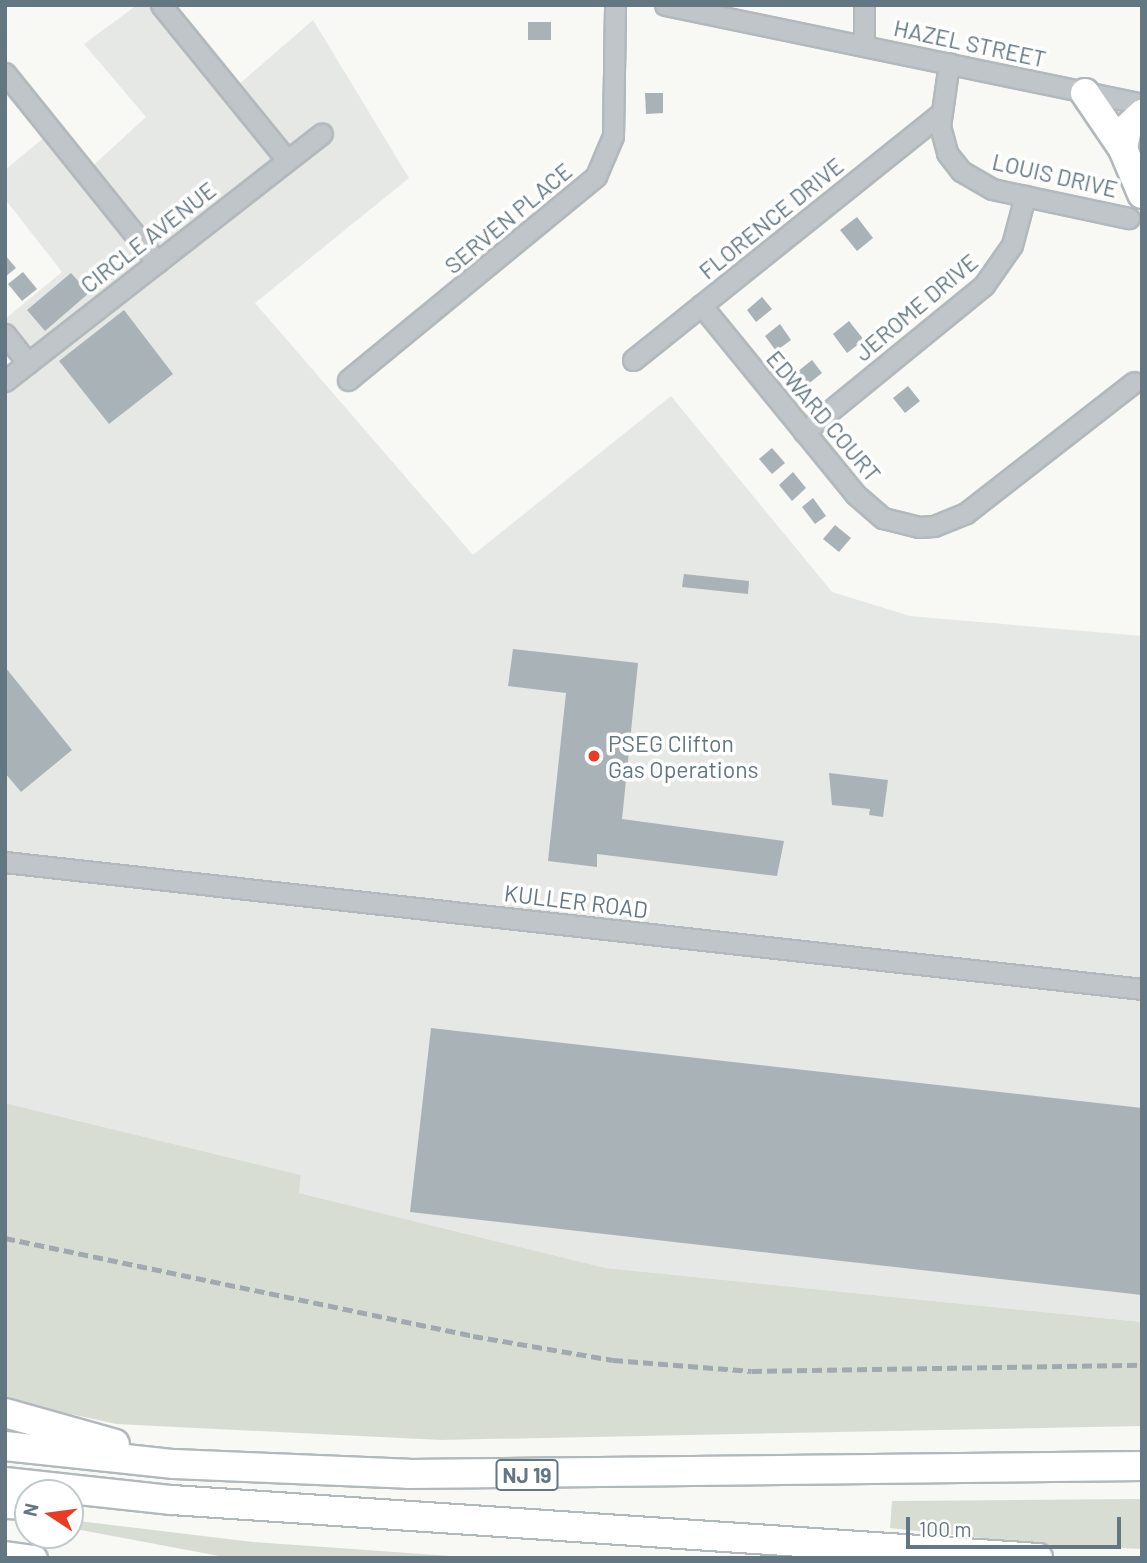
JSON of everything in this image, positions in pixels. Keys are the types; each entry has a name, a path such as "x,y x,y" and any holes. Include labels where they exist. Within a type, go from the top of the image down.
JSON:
{"highway":[{"path":"1085,93 1123,149 1135,206"},
{"path":"1123,149 1127,128 1142,114"},
{"path":"5,1413 110,1443 252,1469"},
{"name":"NJ 19","path":"5,1446 252,1469 486,1475 1142,1466"},
{"path":"802,1470 1142,1447"},
{"name":"NJ 19","path":"5,1482 252,1506 632,1532 849,1558"},
{"path":"84,1508 252,1506"},
{"path":"632,1532 1038,1558"}],"main road":[{"path":"5,1554 36,1558"}],"street":[{"path":"161,5 287,160"},
{"name":"SERVEN PLACE","path":"348,380 596,176 613,136 615,5"},
{"name":"HAZEL STREET","path":"665,5 694,8 1142,104"},
{"path":"864,5 864,46"},
{"name":"LOUIS DRIVE","path":"949,63 939,115 947,153 961,171 992,189 1025,196 1135,206"},
{"path":"5,74 157,262"},
{"name":"FLORENCE DRIVE","path":"633,360 939,115"},
{"name":"CIRCLE AVENUE","path":"5,381 322,133"},
{"name":"JEROME DRIVE","path":"804,432 990,278 1012,245 1025,196"},
{"name":"EDWARD COURT","path":"701,305 870,509 894,522 934,526 966,513 1133,382"},
{"path":"5,334 28,363"},
{"name":"KULLER ROAD","path":"5,862 1142,989"}],"shaded area":[{"path":"137,5 160,5 230,92 313,20 409,178 255,303 473,555 671,396 832,592 910,616 1142,636 1142,1322 606,1268 299,1193 301,1175 5,1103 5,381 28,363 5,333 5,319 62,272 5,199 5,170 52,131 86,172 146,117 84,44"},
{"path":"5,1103 301,1175 299,1193 606,1268 1142,1322 1142,1426 441,1440 116,1424 16,1402 5,1410"},
{"path":"1142,1499 1142,1549 1033,1544 890,1528 892,1501"},
{"path":"84,1522 253,1542 479,1558 230,1558 84,1531"}],"building":[{"path":"528,22 551,22 551,40 528,40"},
{"path":"645,93 663,93 663,113 646,114"},
{"path":"857,217 873,238 857,251 840,230"},
{"path":"5,255 16,268 5,277"},
{"path":"23,272 37,289 22,301 8,284"},
{"path":"71,273 89,293 45,331 27,310"},
{"path":"762,297 772,309 756,322 747,310"},
{"path":"124,310 173,374 109,424 59,361"},
{"path":"849,321 864,340 847,353 833,334"},
{"path":"780,324 791,340 776,351 765,336"},
{"path":"812,360 822,373 807,385 797,372"},
{"path":"908,386 920,401 905,413 893,398"},
{"path":"772,448 785,463 772,474 759,459"},
{"path":"793,472 806,488 792,501 779,485"},
{"path":"813,498 826,516 815,524 802,507"},
{"path":"835,525 851,538 839,552 823,539"},
{"path":"684,574 749,581 748,594 682,587"},
{"name":"PSEG Clifton Gas Operations","path":"513,649 638,663 622,819 784,841 777,876 597,854 597,867 548,861 566,693 508,686"},
{"path":"5,667 72,750 21,792 5,773"},
{"path":"829,773 888,780 883,817 869,815 870,809 832,805"},
{"path":"431,1028 1142,1108 1142,1295 410,1212"}],"railway":[{"path":"5,1238 473,1336 613,1360 752,1371 1142,1365"}],"place":[{"name":"PSEG Clifton Gas Operations","path":"594,756"}]}
